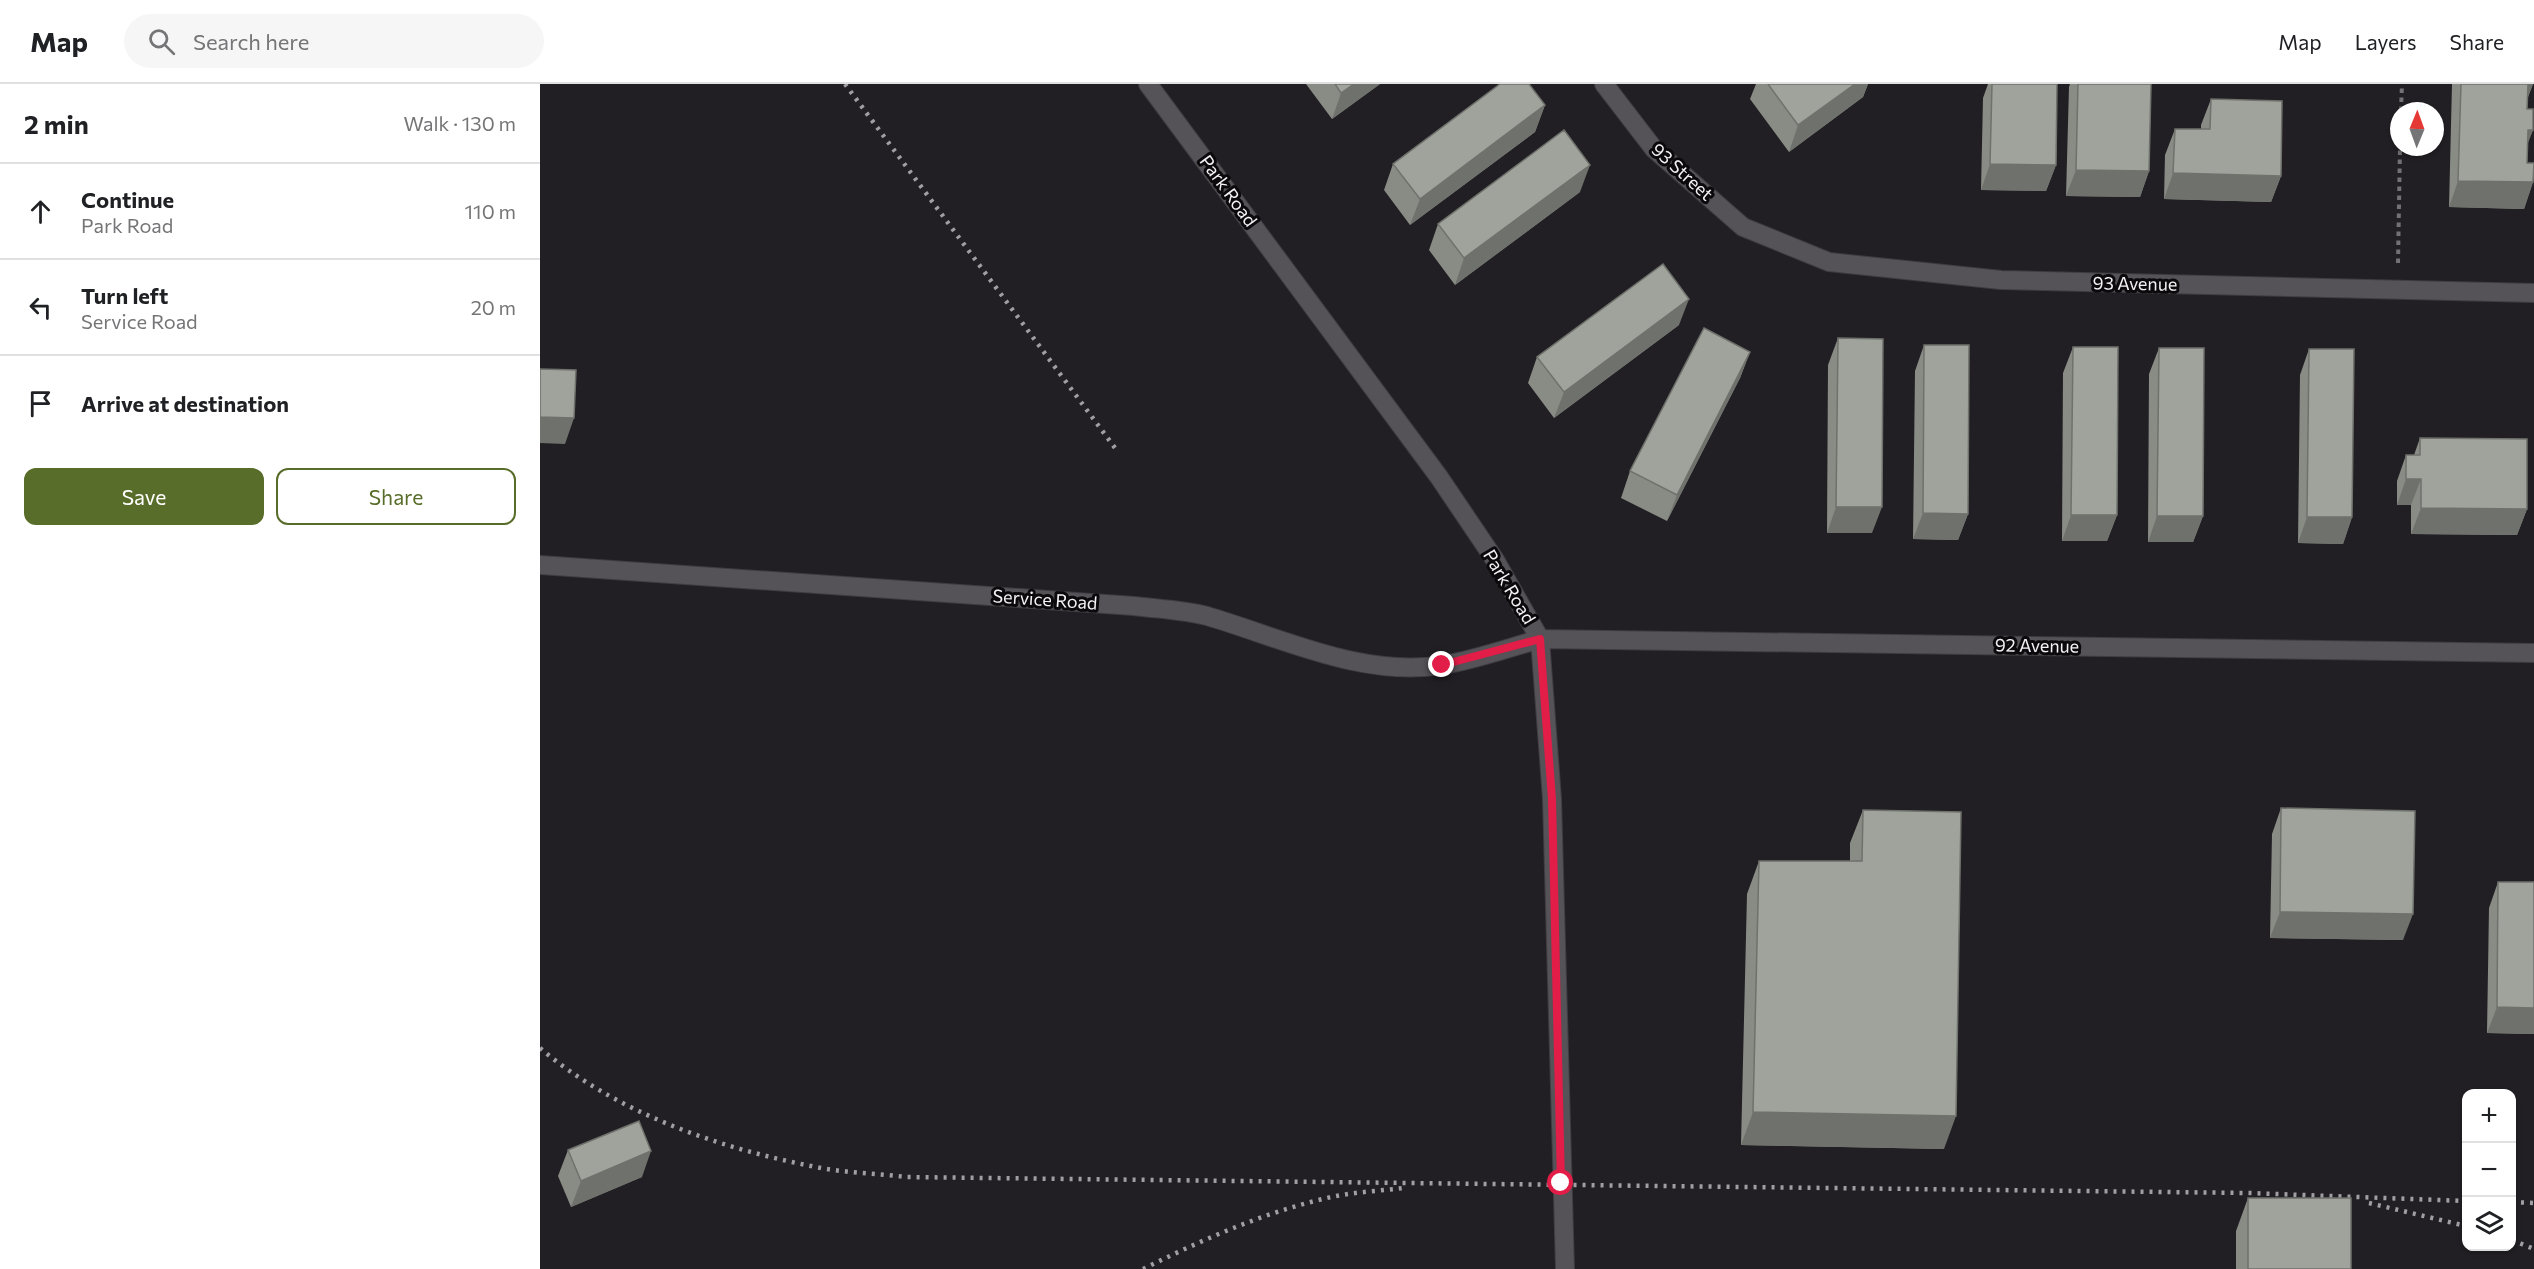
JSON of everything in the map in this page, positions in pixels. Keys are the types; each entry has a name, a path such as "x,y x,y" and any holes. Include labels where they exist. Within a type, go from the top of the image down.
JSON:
{"street":[{"name":"Park Road","path":"1148,84 1439,477 1495,560 1540,639 1552,799 1564,1269"},
{"name":"93 Street","path":"1604,84 1654,149 1743,226"},
{"name":"93 Avenue","path":"1743,226 1829,262 2001,280 2534,293"},
{"name":"Service Road","path":"540,565 1134,606 1204,615 1311,650 1358,661 1401,665 1442,665 1540,639"},
{"name":"92 Avenue","path":"1540,639 2534,653"}],"path":[{"path":"2401,102 2402,84"},
{"path":"2398,290 2400,156"}],"building":[{"path":"1335,84 1354,84 1341,93"},
{"path":"1500,84 1529,84 1545,105 1420,199 1393,164"},
{"path":"1768,84 1855,84 1798,125"},
{"path":"1992,84 2057,84 2056,165 1990,164"},
{"path":"2078,84 2151,84 2149,171 2076,170"},
{"path":"2461,84 2528,84 2527,109 2533,109 2533,130 2528,130 2527,163 2534,163 2533,182 2458,181"},
{"path":"2211,99 2282,101 2281,176 2173,173 2175,129 2210,129"},
{"path":"1564,130 1590,165 1464,258 1438,224"},
{"path":"1663,264 1689,299 1564,392 1537,357"},
{"path":"1704,328 1750,352 1677,495 1630,471"},
{"path":"1838,338 1883,339 1882,507 1836,507"},
{"path":"1924,345 1969,345 1968,514 1923,513"},
{"path":"2073,347 2118,347 2117,515 2071,515"},
{"path":"2159,348 2204,348 2203,516 2157,516"},
{"path":"2309,349 2354,349 2352,517 2307,517"},
{"path":"540,369 576,370 574,418 540,417"},
{"path":"2420,438 2527,439 2527,509 2421,508 2421,479 2406,479 2406,455 2420,455"},
{"path":"2281,808 2415,811 2413,914 2280,912"},
{"path":"1863,810 1961,812 1956,1116 1753,1112 1759,861 1862,861"},
{"path":"2498,882 2534,882 2534,1008 2497,1007"},
{"path":"639,1121 651,1151 581,1181 568,1150"},
{"path":"2248,1198 2351,1198 2351,1269 2248,1269"}],"railway":[{"path":"845,84 1118,452"},
{"path":"540,1048 569,1071 600,1091 668,1124 703,1137 739,1149 823,1168 906,1177 2249,1193 2462,1201"},
{"path":"1143,1269 1210,1238 1279,1211 1336,1196 1404,1188"},
{"path":"2516,1202 2534,1203"},
{"path":"2369,1203 2462,1225"},
{"path":"2516,1242 2534,1249"}],"route":[{"path":"1442,665 1540,639 1552,799 1561,1183"}]}
